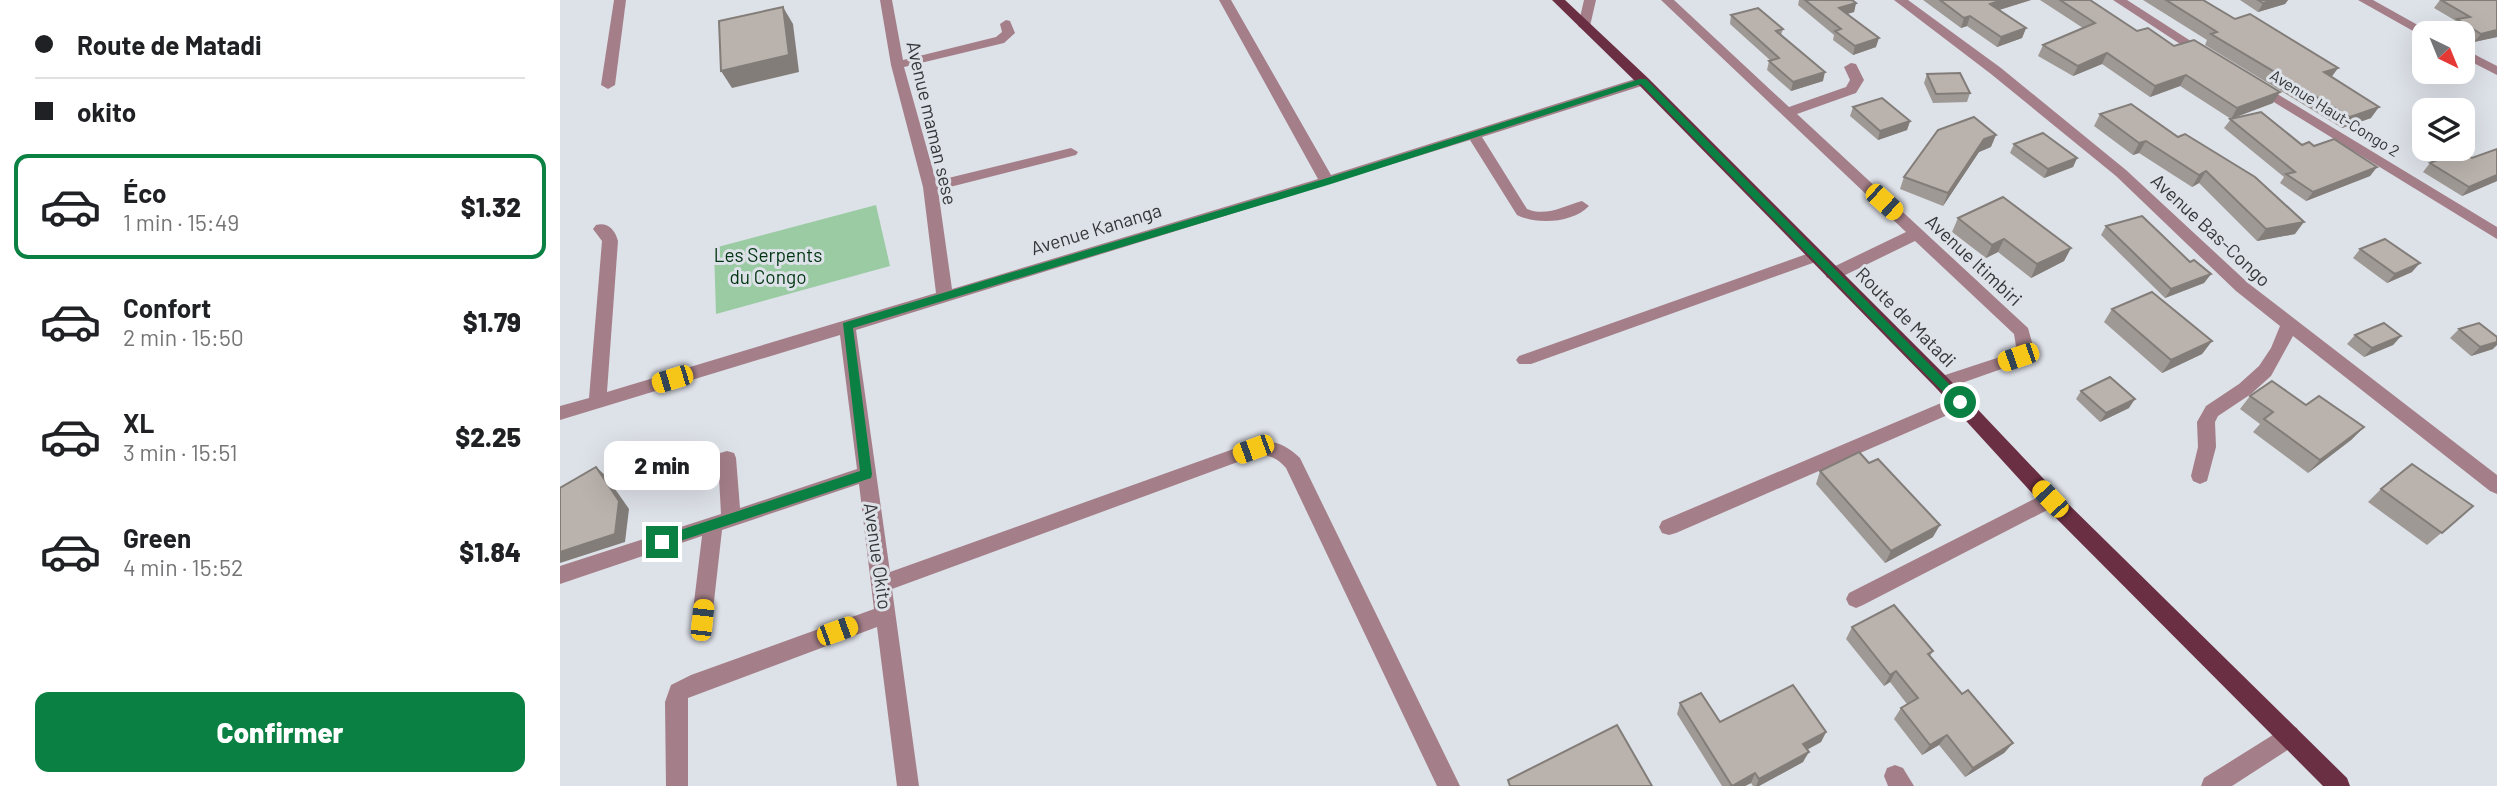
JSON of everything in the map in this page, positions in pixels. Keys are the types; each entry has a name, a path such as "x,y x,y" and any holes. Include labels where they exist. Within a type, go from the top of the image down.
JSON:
{"main road":[{"name":"Route de Matadi","path":"1558,0 1643,81 1942,383 2050,499 2339,786"}],"street":[{"path":"608,85 620,0"},
{"name":"Avenue maman sese","path":"886,0 897,65 930,187 945,297"},
{"path":"1226,0 1327,181"},
{"path":"1584,26 1590,0"},
{"name":"Avenue Itimbiri","path":"1667,0 2022,332 2025,346 2018,357 1942,383"},
{"name":"Avenue Bas-Congo","path":"1900,0 1996,71 2111,165 2242,287 2497,486"},
{"path":"2119,0 2223,65"},
{"path":"2364,0 2412,26"},
{"path":"897,65 1000,40 1009,33 1006,24"},
{"path":"2475,59 2497,71"},
{"path":"1785,113 1851,90 1857,80 1852,67"},
{"name":"Avenue Haut-Congo 2","path":"2247,79 2497,234"},
{"name":"Avenue Kananga","path":"560,413 1327,181 1643,81"},
{"path":"1474,135 1522,212 1530,217 1544,218 1582,206"},
{"path":"930,187 1071,152"},
{"path":"597,402 610,241 608,234 601,229"},
{"path":"1833,274 1918,233"},
{"path":"1525,360 1815,256"},
{"name":"Avenue Okito","path":"847,326 908,786"},
{"path":"2200,476 2207,447 2206,422 2212,411 2245,389 2265,371 2290,326"},
{"path":"1669,527 1960,402"},
{"path":"883,583 1253,449 1269,447 1284,453 1293,463 1449,786"},
{"path":"702,620 722,522 727,458"},
{"path":"560,575 866,474"},
{"path":"1856,599 2050,499"},
{"path":"677,786 676,702 679,692 691,685 886,614"},
{"path":"2212,786 2289,736"}],"green space":[{"name":"Les Serpents du Congo","path":"876,205 890,266 716,314 714,248"}],"building":[{"path":"1805,0 1852,0 1856,3 1839,8 1879,38 1855,46 1835,31 1841,29"},
{"path":"1940,0 2002,0 1990,4 2026,28 2001,37 1970,16 1964,18"},
{"path":"2060,0 2090,0 2137,31 2148,28 2174,46 2194,40 2280,92 2237,108 2186,75 2155,86 2107,53 2078,66 2043,45 2095,23"},
{"path":"2166,0 2203,0 2235,19 2250,14 2338,68 2324,72 2379,107 2350,117 2211,34 2217,32"},
{"path":"2441,0 2497,0 2497,30 2481,34 2475,30 2475,21 2457,19 2470,17"},
{"path":"783,7 789,55 721,71 719,21"},
{"path":"1758,8 1783,29 1776,31 1825,72 1793,82 1769,61 1779,58 1731,15"},
{"path":"1960,73 1970,93 1936,94 1927,74"},
{"path":"1882,98 1910,121 1880,131 1853,107"},
{"path":"2131,104 2178,137 2185,134 2255,177 2304,222 2266,229 2206,171 2199,175 2146,141 2139,143 2100,114"},
{"path":"2261,112 2302,145 2309,142 2314,146 2334,139 2377,167 2313,192 2286,174 2295,172 2230,119"},
{"path":"1974,117 1996,135 1984,139 1948,193 1904,177 1938,130"},
{"path":"2043,133 2077,158 2048,169 2014,144"},
{"path":"2497,149 2497,175 2469,187 2430,163 2475,161 2475,157"},
{"path":"2003,197 2071,248 2037,264 2004,239 1992,245 1958,218"},
{"path":"2142,216 2190,262 2194,260 2211,274 2171,289 2106,226"},
{"path":"2385,239 2420,263 2395,274 2360,249"},
{"path":"2152,292 2212,341 2171,360 2112,309"},
{"path":"2384,323 2401,336 2372,348 2355,335"},
{"path":"2479,323 2497,337 2497,342 2480,347 2459,329"},
{"path":"2110,377 2135,399 2106,413 2081,391"},
{"path":"2272,381 2306,405 2319,396 2364,427 2320,460 2264,419 2273,412 2250,396"},
{"path":"1859,452 1869,463 1878,459 1940,525 1891,551 1820,471"},
{"path":"2412,464 2473,506 2442,533 2381,489"},
{"path":"596,467 619,501 615,534 560,552 560,488"},
{"path":"1894,605 1933,651 1928,654 1962,694 1968,690 2013,743 1973,768 1947,735 1930,745 1901,708 1918,698 1896,671 1890,675 1852,627"},
{"path":"1793,685 1826,732 1803,744 1809,752 1759,779 1755,773 1732,786 1680,703 1701,693 1720,722"},
{"path":"1617,725 1652,786 1510,786 1508,780"}],"route":[{"path":"662,542 866,474 847,326 1327,181 1643,81 1960,402"}]}
